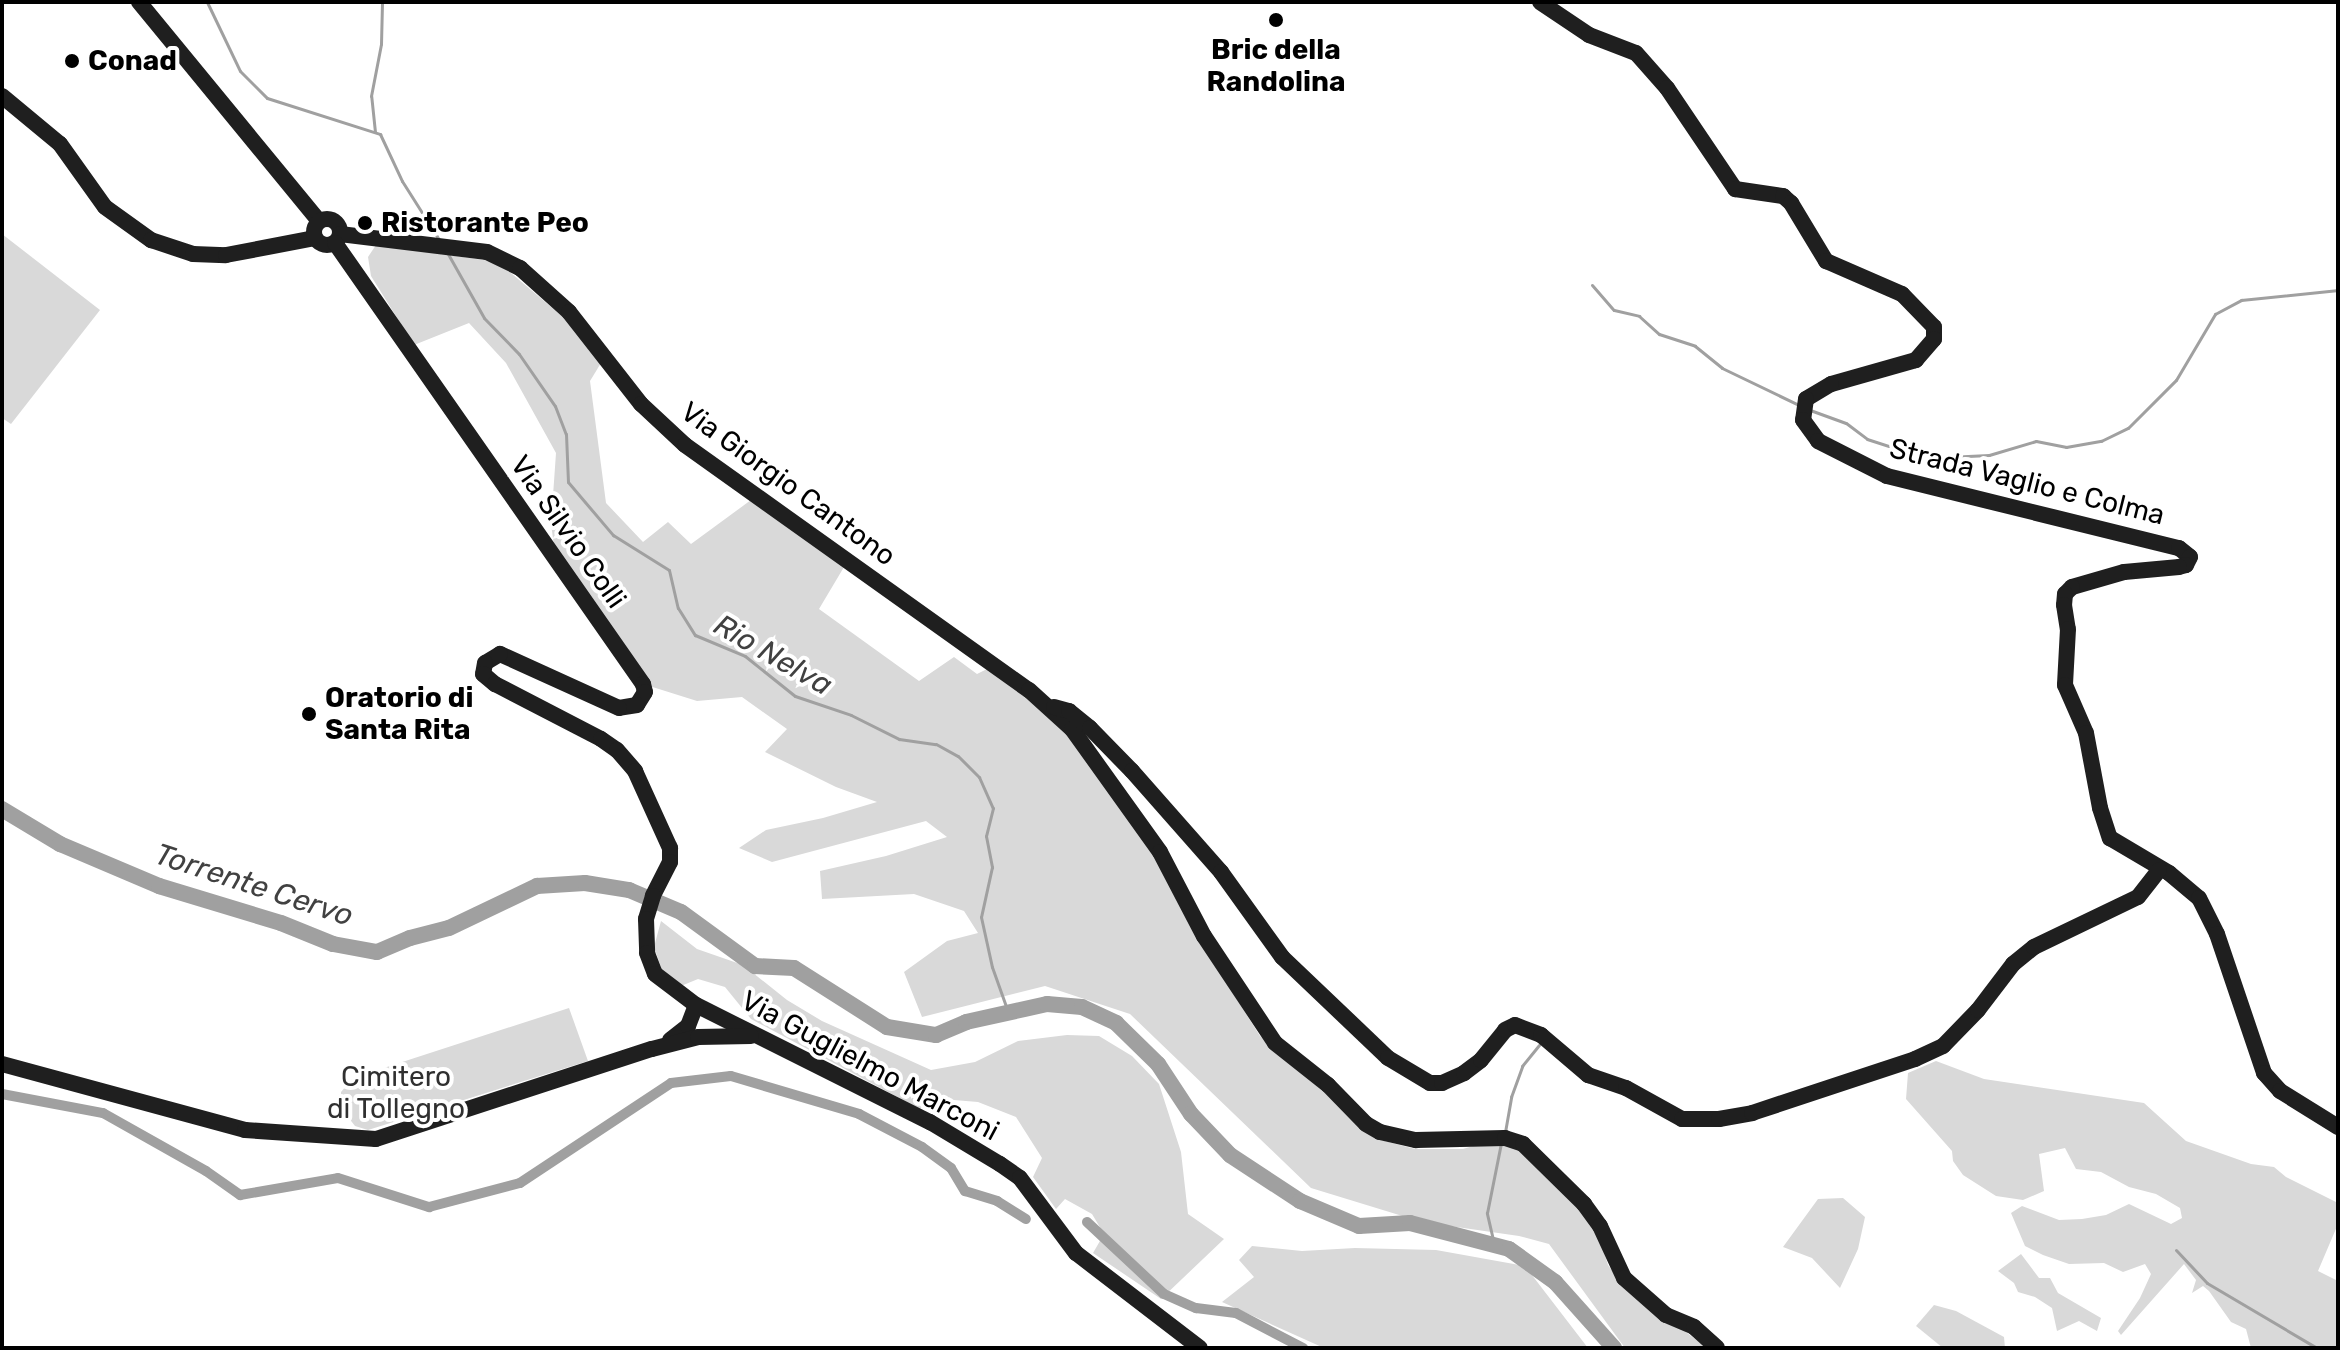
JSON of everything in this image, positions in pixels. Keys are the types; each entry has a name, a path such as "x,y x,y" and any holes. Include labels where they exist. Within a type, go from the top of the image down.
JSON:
{"street":[{"path":"139,2 288,188 319,221 334,221 338,238 323,245 315,238 315,226 319,221"},
{"name":"Strada Vaglio e Colma","path":"1540,2 1589,35 1636,53 1667,88 1735,189 1783,196 1791,203 1826,261 1902,294 1934,327 1934,339 1916,360 1831,384 1804,405 1803,420 1818,441 1887,476 2179,548 2190,557 2186,565 2179,567 2124,572 2081,582 2065,594 2068,629 2065,685 2086,733 2106,830 2117,845 2185,885 2210,916 2260,1064 2272,1084 2338,1127"},
{"path":"2,96 60,144 105,207 151,240 193,254 226,255 315,238"},
{"name":"Via Giorgio Cantono","path":"338,238 487,252 520,268 551,295 641,404 685,445 1048,706"},
{"name":"Via Silvio Colli","path":"338,238 581,599 621,649 645,692 637,705 619,708 500,654 485,663 483,674 495,684 601,739 627,760 664,828 670,848 664,878 653,896 646,919"},
{"path":"1048,706 1069,711 1100,738 1221,872 1282,957 1388,1058 1430,1083 1442,1083 1481,1060 1497,1039 1515,1025 1529,1028 1588,1075 1626,1088 1682,1119 1719,1119 1825,1090 1943,1046 1978,1010 2013,964 2034,947 2138,897 2159,870"},
{"path":"1048,706 1096,761 1160,852 1204,936 1275,1043 1380,1132 1441,1142 1505,1139 1533,1151 1584,1204 1600,1226 1624,1278 1666,1315 1694,1327 1717,1348"},
{"name":"Via Guglielmo Marconi","path":"646,919 647,953 655,974 702,1008 930,1122 1000,1164 1020,1178 1076,1253 1200,1348"},
{"path":"698,1037 702,1008"},
{"path":"652,1049 674,1039 702,1008"},
{"path":"2,1064 245,1130 376,1139 652,1049 698,1037 759,1036"}],"green space":[{"path":"2,234 100,310 11,424 2,418"},
{"path":"376,245 498,262 569,322 601,363 590,381 606,503 643,542 668,522 691,544 751,500 844,567 819,609 919,681 954,657 977,674 987,669 1038,705 1062,726 1156,855 1200,941 1260,1036 1377,1139 1415,1149 1463,1149 1494,1140 1508,1140 1579,1208 1599,1237 1608,1265 1620,1282 1707,1348 1625,1348 1549,1244 1519,1236 1422,1222 1311,1188 1130,1014 1045,986 922,1017 904,972 947,941 978,933 964,911 914,894 822,899 820,871 886,856 947,837 926,821 772,862 739,848 766,830 877,802 836,787 765,752 787,729 742,697 697,701 643,684 556,560 551,524 556,453 506,363 469,323 414,345 371,276 368,257"},
{"path":"661,921 697,949 743,965 787,1000 822,1021 931,1070 975,1062 1018,1041 1067,1035 1099,1036 1132,1056 1159,1084 1181,1152 1188,1214 1224,1239 1161,1299 1093,1253 1104,1234 1092,1214 1065,1199 1056,1209 1033,1177 1042,1158 1016,1117 978,1102 930,1098 920,1109 751,1019 725,987 698,979 681,986 662,970 654,947"},
{"name":"Cimitero di Tollegno","path":"569,1008 588,1061 368,1130 355,1126 341,1108 341,1092 353,1078"},
{"path":"1936,1061 1984,1079 2144,1103 2186,1141 2251,1164 2274,1167 2286,1177 2338,1203 2338,1224 2318,1271 2338,1281 2338,1348 2251,1348 2246,1329 2231,1322 2209,1291 2203,1286 2192,1293 2196,1280 2184,1264 2121,1335 2118,1331 2140,1298 2151,1274 2145,1264 2123,1272 2104,1263 2069,1264 2043,1255 2025,1246 2011,1213 2022,1206 2059,1220 2082,1219 2106,1215 2129,1204 2171,1224 2182,1218 2180,1208 2156,1194 2129,1187 2101,1172 2076,1169 2065,1148 2039,1154 2044,1191 2023,1200 1996,1196 1963,1175 1953,1161 1952,1151 1906,1099 1908,1073"},
{"path":"1843,1198 1865,1217 1858,1249 1840,1288 1812,1258 1783,1247 1818,1199"},
{"path":"1252,1246 1302,1251 1355,1248 1436,1250 1525,1266 1588,1348 1324,1348 1222,1302 1254,1277 1239,1260"},
{"path":"2021,1254 2039,1278 2050,1278 2058,1293 2101,1318 2097,1331 2079,1321 2057,1331 2052,1308 2035,1297 2018,1292 2014,1283 1998,1271"},
{"path":"1934,1305 1956,1311 2004,1337 2005,1348 1943,1348 1916,1326"}],"waterway":[{"name":"Rio Nelva","path":"207,2 240,71 267,98 380,134 402,181 440,241"},
{"path":"375,132 371,96 381,44 382,2"},
{"name":"Rio Nelva","path":"448,254 484,318 519,354 555,406 566,434 568,482 613,535 669,570 678,608 695,635 745,656 795,696 851,715 899,739 936,744 958,756 979,777 993,808 986,836 992,867 981,917 992,967 1008,1012"},
{"path":"1592,285 1614,310 1639,316 1659,334 1695,346 1722,368 1799,405"},
{"path":"1810,410 1846,423 1867,439 1926,458 1989,455 2036,441 2066,447 2101,441 2128,428 2176,380 2215,314 2241,300 2338,290"},
{"name":"Torrente Cervo","path":"2,809 60,844 159,886 281,923 333,944 377,952 410,938 449,928 537,886 585,883 629,890 681,912 755,966 794,968 887,1027 936,1035 966,1022 1047,1004 1082,1007 1116,1023 1158,1064 1191,1114 1230,1155 1300,1201 1359,1226 1410,1223 1509,1249 1555,1282 1614,1348"},
{"path":"1505,1132 1511,1097 1522,1066 1539,1045"},
{"path":"2,1094 103,1113 206,1171 240,1195 338,1178 429,1207 520,1183 671,1083 731,1076 859,1114 922,1147 951,1168 965,1191 997,1201 1026,1219"},
{"path":"1494,1244 1487,1213 1501,1143"},
{"path":"1087,1222 1164,1294 1196,1308 1236,1313 1303,1348"},
{"path":"2176,1250 2207,1283 2317,1348"}],"place":[{"name":"Bric della Randolina","path":"1276,20"},
{"name":"Conad","path":"72,61"},
{"name":"Ristorante Peo","path":"365,223"},
{"name":"Oratorio di Santa Rita","path":"309,714"}]}
